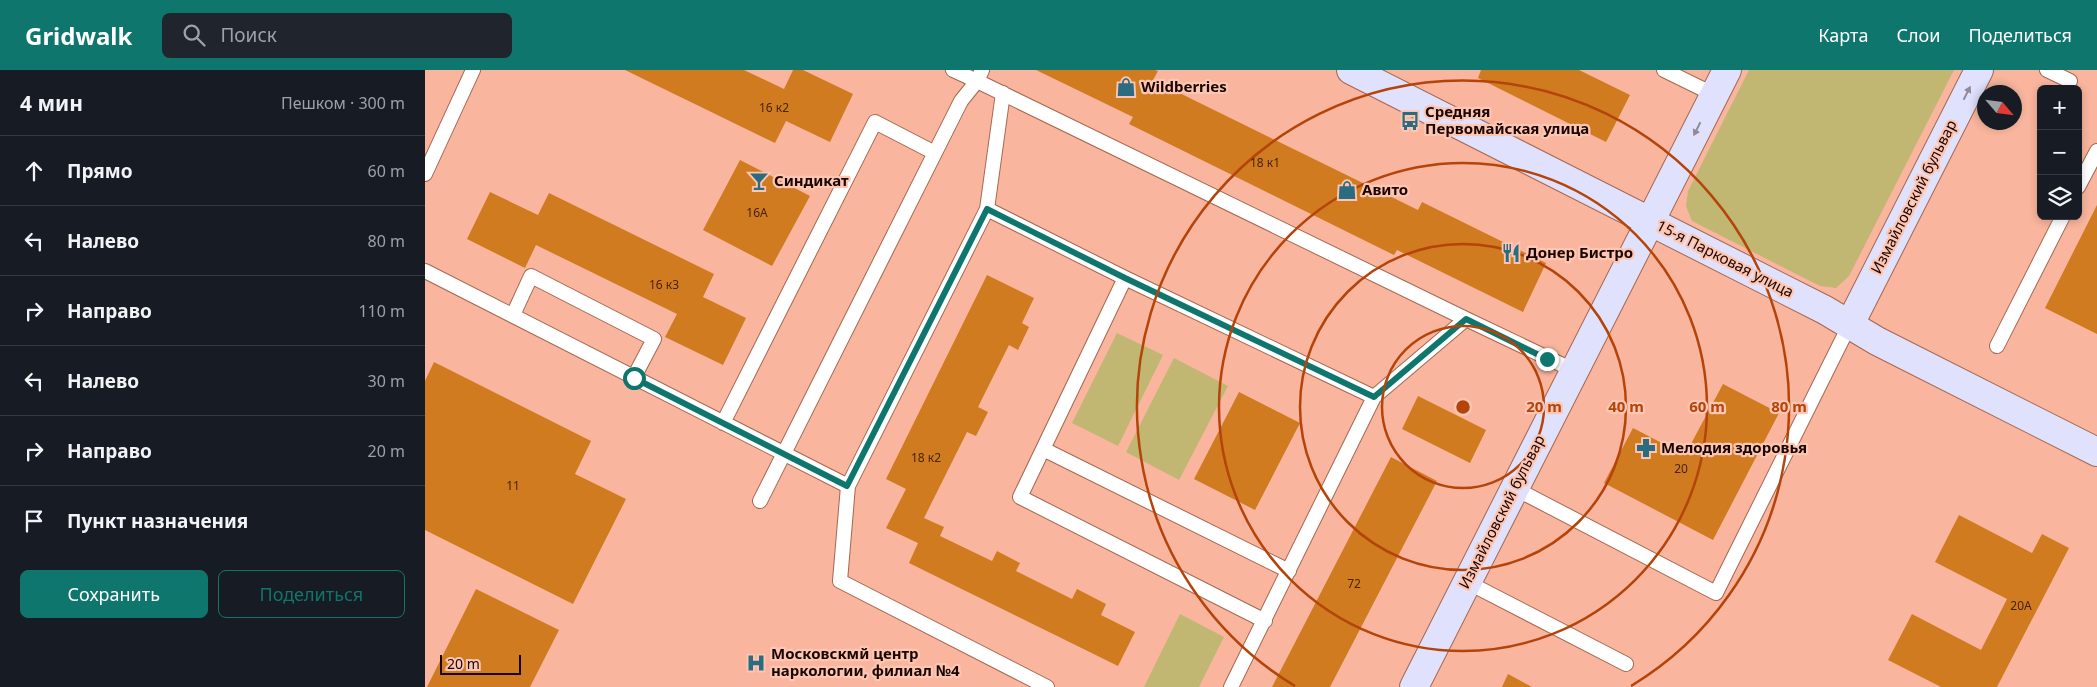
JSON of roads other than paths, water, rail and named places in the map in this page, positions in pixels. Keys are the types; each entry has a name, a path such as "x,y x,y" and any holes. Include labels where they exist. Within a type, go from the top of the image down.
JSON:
{"street":[{"name":"15-я Парковая улица","path":"1351,70 1825,310 1877,340 2097,452"},
{"name":"Измайловский бульвар","path":"1414,687 1573,370 1727,70"},
{"name":"Измайловский бульвар","path":"1850,324 1979,70"}],"lane":[{"path":"425,174 473,70"},
{"path":"953,70 980,76 1003,94 1573,370"},
{"path":"1664,70 1715,95"},
{"path":"2047,70 2070,81"},
{"path":"760,501 961,100 980,76"},
{"path":"1003,94 987,209 847,486 840,581 1047,687"},
{"path":"723,423 875,122 935,153"},
{"path":"2082,179 2097,151"},
{"path":"987,209 1125,278 1374,397"},
{"path":"1997,346 2061,220"},
{"path":"425,271 847,486"},
{"path":"513,315 531,276 654,339 634,378"},
{"path":"1125,278 1020,497 1265,621"},
{"path":"1231,687 1374,397 1466,319"},
{"path":"1514,488 1716,593 1850,324"},
{"path":"1043,449 1289,571"},
{"path":"1467,582 1626,664"}],"place":[{"name":"Wildberries","path":"1126,87"},
{"name":"Средняя Первомайская улица","path":"1410,121"},
{"name":"Синдикат","path":"759,181"},
{"name":"Авито","path":"1347,190"},
{"name":"Донер Бистро","path":"1511,253"},
{"name":"Мелодия здоровья","path":"1646,448"},
{"name":"Московскмй центр наркологии, филиал №4","path":"756,663"}]}
